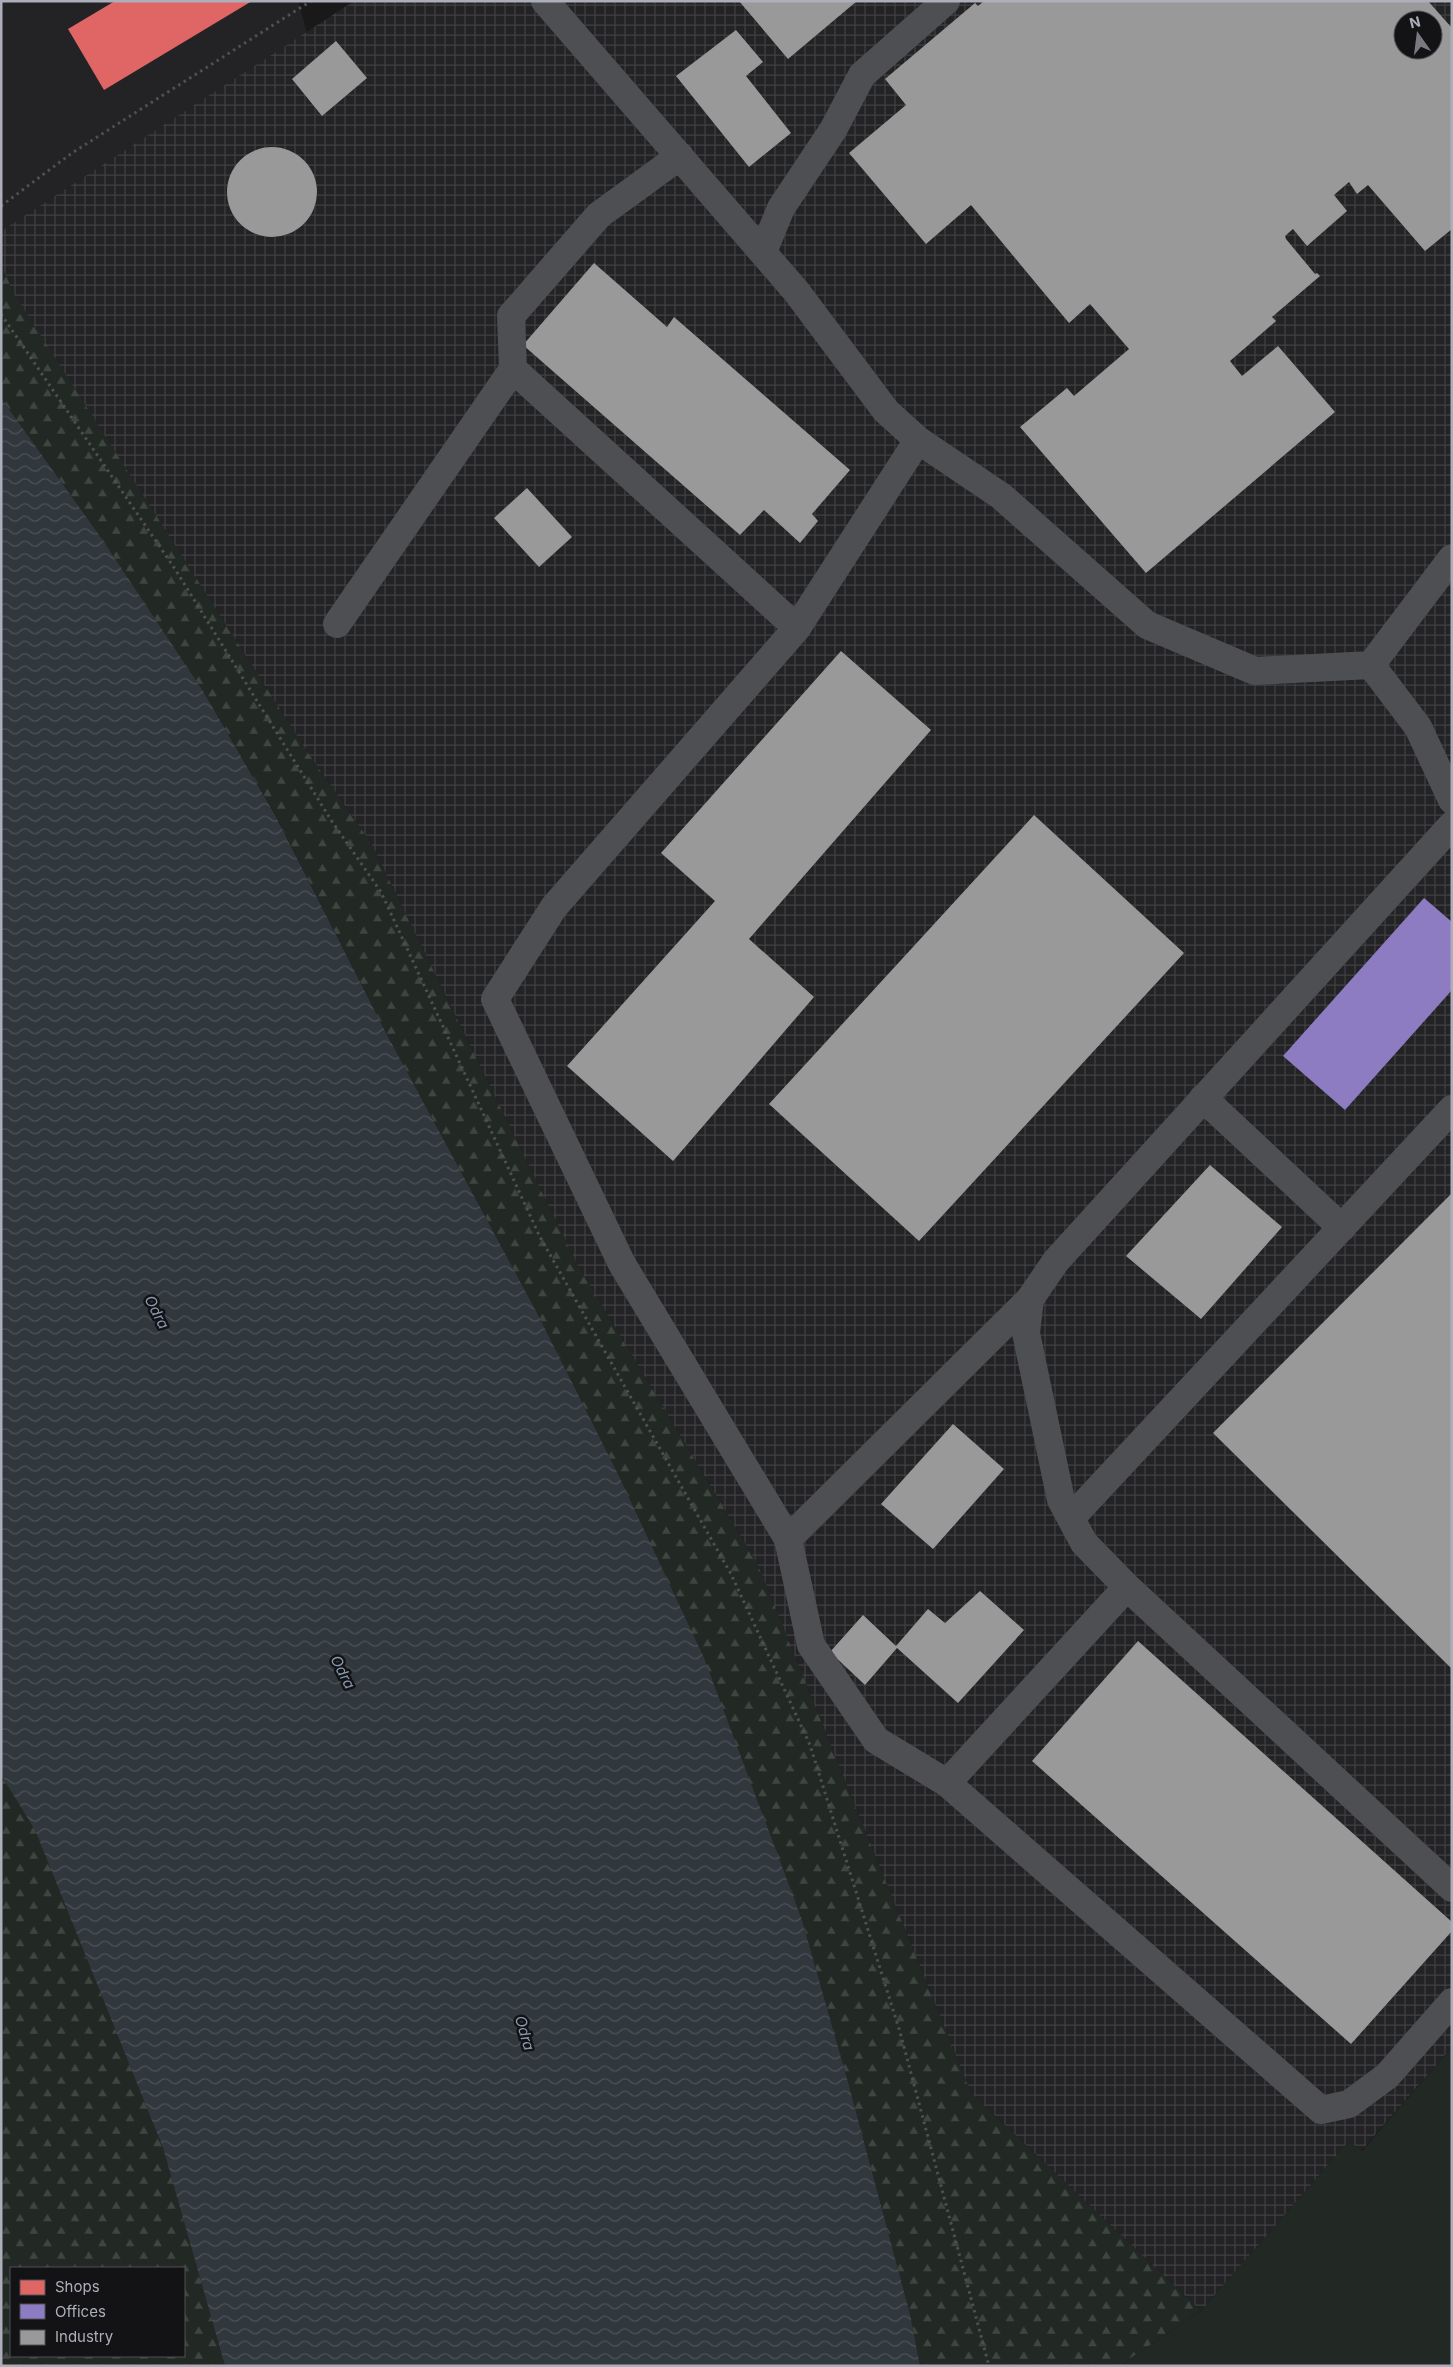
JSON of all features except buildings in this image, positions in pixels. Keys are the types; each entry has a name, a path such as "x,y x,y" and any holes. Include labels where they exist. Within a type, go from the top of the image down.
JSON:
{"lane":[{"path":"546,1 796,291 886,411 918,440 1001,496 1147,625 1255,671 1371,665 1452,558"},
{"path":"763,252 781,208 833,130 862,75 946,1"},
{"path":"337,624 513,368 511,316 599,215 680,156"},
{"path":"513,368 797,628"},
{"path":"918,440 797,628 554,907 495,999 622,1264 788,1539 810,1645 876,1740 947,1783 1321,2110 1349,2104 1387,2076 1452,2002"},
{"path":"1371,665 1418,727 1452,800"},
{"path":"788,1539 1030,1298 1056,1261 1452,825"},
{"path":"1203,1098 1342,1228"},
{"path":"1071,1518 1452,1109"},
{"path":"1030,1298 1026,1333 1062,1500 1084,1543 1127,1587 1452,1888"},
{"path":"947,1783 1127,1587"}],"path":[{"path":"1,206 72,152 311,1"},
{"path":"1,314 175,569 331,820 381,892 540,1237 731,1574 810,1745 900,2032 989,2366"}],"shaded area":[{"path":"1,1 298,1 307,32 1,231"},
{"path":"354,1 1452,1 1452,2047 1361,2151 1349,2141 1201,2311 971,2093 758,1565 577,1264 371,843 308,753 12,292 1,264 1,231"}],"green space":[{"path":"1,264 13,292 308,753 371,843 577,1264 758,1565 971,2093 1201,2311 1119,2366 920,2366 910,2314 848,2082 802,1920 616,1470 536,1311 385,1031 275,814 203,691 102,539 1,398"},
{"path":"1,1775 35,1830 163,2148 225,2366 1,2366"},
{"path":"1452,2047 1452,2366 1119,2366 1201,2311 1349,2141 1362,2151"}],"water":[{"name":"Odra","path":"1,398 102,539 203,691 275,815 385,1031 536,1311 616,1470 704,1658 802,1920 848,2082 910,2314 920,2366 225,2366 163,2148 35,1830 1,1775"}]}
